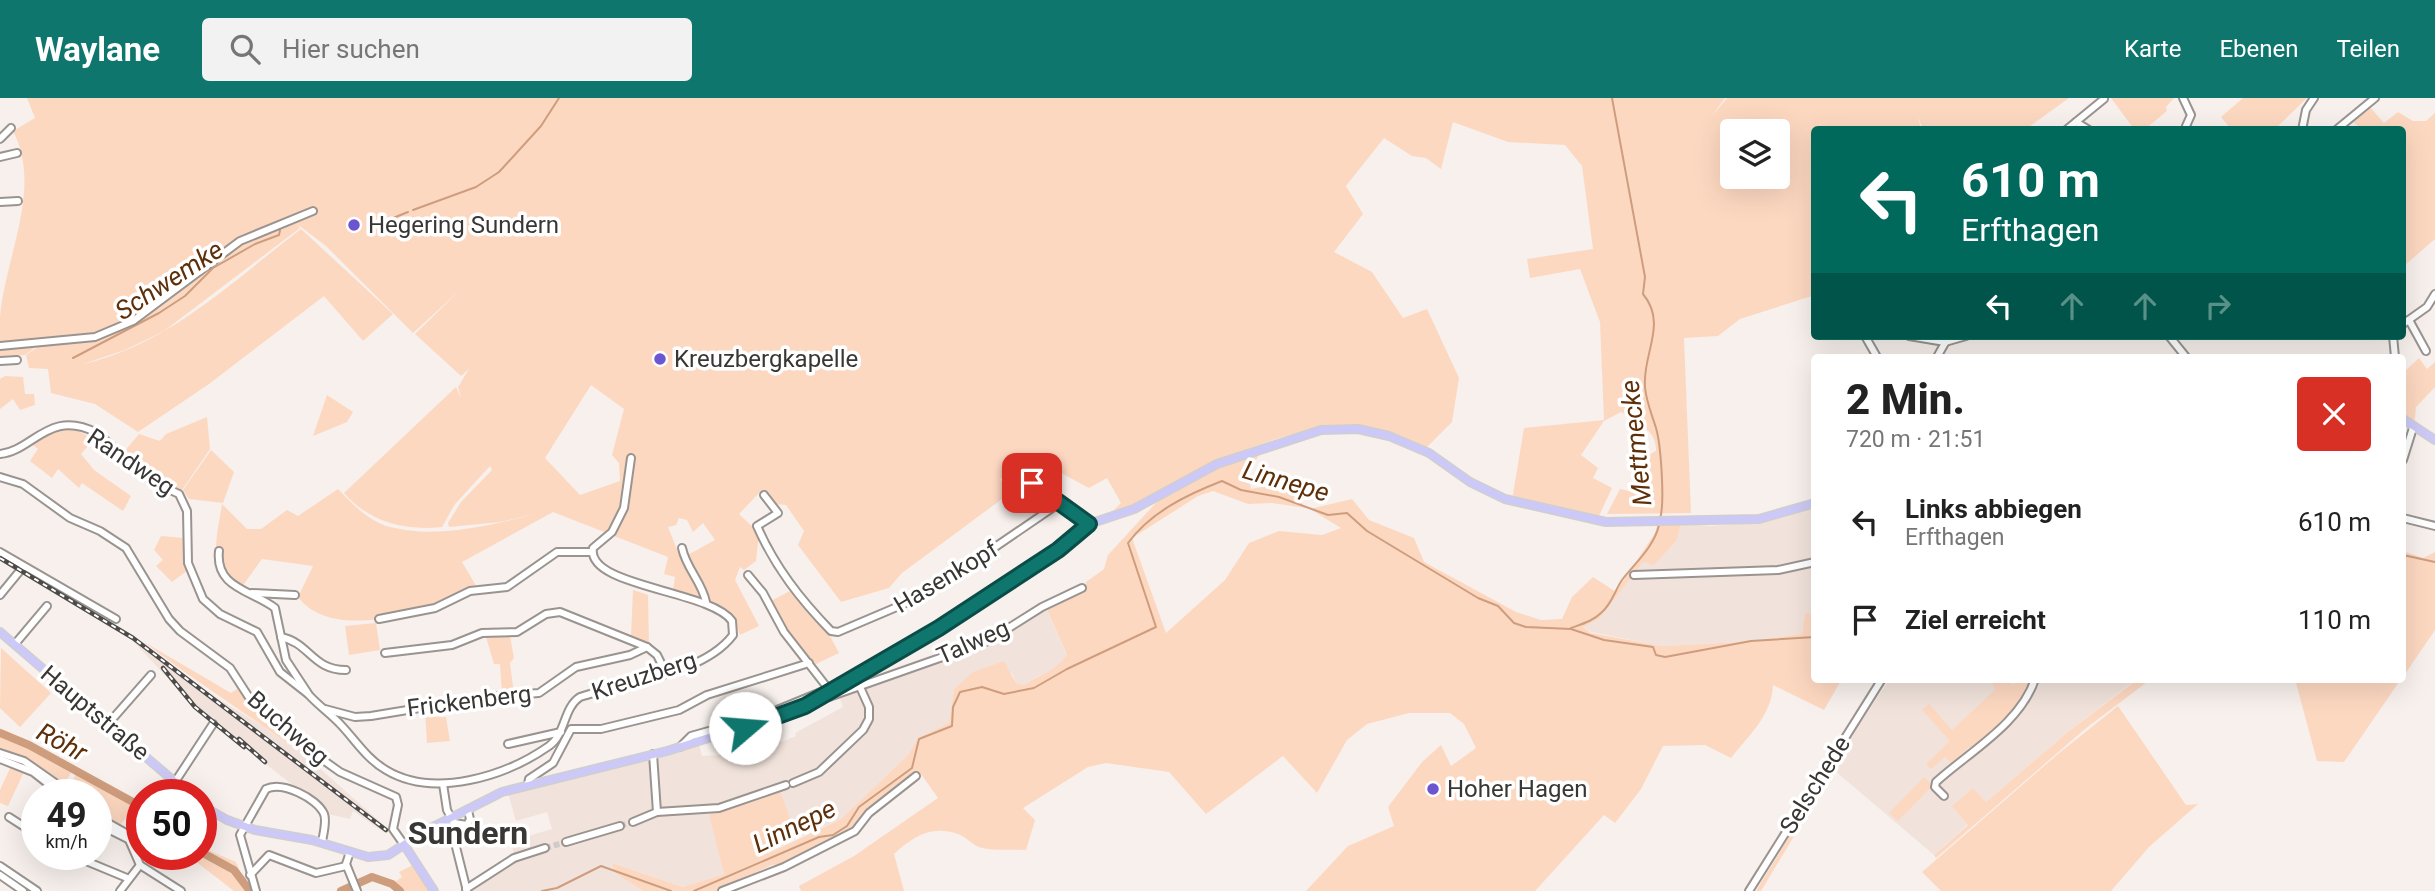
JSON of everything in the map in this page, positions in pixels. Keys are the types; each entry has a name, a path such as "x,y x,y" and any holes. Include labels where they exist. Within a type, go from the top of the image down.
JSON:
{"main road":[{"path":"2406,422 2435,440"},
{"path":"217,813 243,826 379,857 405,846 427,830 454,823 468,811 502,792 680,747 781,716 827,693 940,628 1058,550 1089,524 1134,509 1217,464 1304,434 1342,428 1383,434 1415,446 1470,482 1510,502 1562,510 1606,522 1759,519 1811,504"},
{"name":"Hauptstraße","path":"0,632 172,779"},
{"path":"405,846 435,891"}],"street":[{"path":"2183,98 2191,116 2187,121 2188,126"},
{"path":"2303,126 2306,110 2314,98"},
{"path":"2341,126 2375,98"},
{"path":"2071,126 2104,99"},
{"path":"2076,122 2082,126"},
{"path":"0,139 11,128"},
{"path":"0,157 17,153"},
{"path":"0,202 18,201"},
{"path":"0,346 95,337 133,321 240,241 313,211"},
{"path":"2426,351 2406,322 2427,307 2435,294"},
{"path":"2172,340 2184,354"},
{"path":"0,361 18,359"},
{"name":"Randweg","path":"0,454 12,451 54,427 89,430 97,433 153,482 177,492 187,511 188,563 203,599 220,614 257,632 280,672 309,695"},
{"path":"2406,450 2413,428"},
{"path":"379,619 435,608 470,591 507,587 557,552 592,552 594,545 614,529 624,508 631,458"},
{"path":"1024,473 1039,490 1061,502 1089,524"},
{"name":"Buchweg","path":"0,477 23,484 70,518 100,531 128,550 149,589 173,624 228,667 252,702 295,740 340,772 396,797 398,805 393,829 405,846"},
{"name":"Hasenkopf","path":"764,495 778,513 757,526 770,556 797,594 831,631 838,632 925,595 1061,502"},
{"path":"2406,519 2435,526"},
{"path":"682,548 686,566 702,590 706,602"},
{"path":"219,551 218,564 222,576 233,586 250,593 277,611 287,663 309,695 364,753 387,771 443,784 454,823 454,839 467,890 514,858 545,848"},
{"path":"0,552 116,619"},
{"name":"Kreuzberg","path":"443,784 483,776 513,765 549,746 561,732 572,704 580,697 666,673 701,660 733,635 730,618 706,602 625,579 599,566 592,552"},
{"path":"1634,575 1777,570 1811,563"},
{"path":"0,595 23,567"},
{"path":"748,575 763,593 784,632 809,663 827,693"},
{"name":"Talweg","path":"827,693 830,697 988,641 1042,607 1082,588"},
{"path":"250,593 295,595"},
{"path":"15,644 47,606"},
{"path":"385,653 452,645 482,633 517,632 543,616 556,612 573,616 647,647 657,655 666,673"},
{"path":"281,638 297,642 323,666 346,670"},
{"name":"Frickenberg","path":"323,709 364,716 486,697 539,693 576,667 630,655 647,647"},
{"path":"528,784 528,779 553,763 571,729 601,730 679,710 707,695 809,663"},
{"path":"108,724 151,675"},
{"name":"Selschede","path":"1749,891 1879,683"},
{"path":"1944,796 1935,787 1936,782 1965,755 1976,750 2024,703 2033,683"},
{"path":"633,822 657,812 719,808 819,772 863,730 869,719 869,706 860,687"},
{"path":"177,779 212,724"},
{"path":"508,744 561,732"},
{"path":"0,753 24,761 50,779"},
{"path":"653,754 657,812"},
{"path":"0,759 33,772 42,779"},
{"path":"722,891 784,867 855,831 869,813 916,776"},
{"path":"256,891 241,841 243,826 266,789 284,785 323,813 322,842"},
{"path":"9,817 21,825"},
{"path":"566,842 620,826"},
{"path":"350,852 346,866 357,891"},
{"path":"251,876 269,855 316,873 346,866"},
{"path":"0,866 37,891"},
{"path":"108,870 127,878"},
{"path":"123,889 127,878 135,870"},
{"path":"148,870 181,891"},
{"path":"0,875 23,891"}],"shaded area":[{"path":"27,98 1725,98 1711,117 1727,98 2069,98 2030,126 1922,126 1918,117 1920,126 1811,126 1811,296 1740,319 1718,336 1684,338 1691,513 1607,514 1620,489 1629,491 1645,457 1656,451 1650,432 1621,412 1604,421 1581,455 1598,468 1593,478 1612,488 1598,518 1557,506 1512,500 1524,428 1604,420 1600,322 1580,269 1530,278 1527,259 1593,249 1582,166 1565,145 1508,142 1453,122 1441,169 1426,158 1412,156 1384,138 1346,186 1363,214 1334,252 1372,272 1403,318 1427,309 1459,378 1452,422 1425,449 1358,427 1310,430 1219,460 1108,516 1121,503 1107,478 1089,488 1035,459 1000,479 1010,493 902,573 889,588 841,602 798,545 804,531 786,505 774,504 762,490 739,514 759,533 756,561 744,570 740,567 735,580 759,626 740,635 732,615 709,600 686,556 715,540 703,523 693,532 687,520 679,518 676,525 668,527 684,567 702,592 700,598 673,590 675,577 664,574 668,557 553,512 462,562 478,589 411,613 359,621 335,619 314,611 298,597 313,566 262,559 241,588 230,578 218,560 216,541 222,504 247,529 261,529 287,510 298,516 338,489 368,517 390,527 409,531 449,531 498,522 449,527 448,523 461,502 492,470 490,466 455,504 442,527 401,526 376,518 344,493 456,387 461,398 458,387 469,369 461,376 415,334 459,291 413,333 326,246 297,224 300,228 166,330 225,289 301,229 393,314 363,341 324,296 209,384 138,432 95,404 51,393 48,369 29,368 26,355 38,347 58,343 37,346 25,355 0,356 3,294 20,223 24,176 21,153 13,131 35,118","holes":["159,333 144,342 114,355 83,364 125,350","591,385 624,409 612,455 619,463 620,481 580,495 545,458"]},
{"path":"2111,98 2174,98 2166,107 2167,111 2149,126 2132,126"},
{"path":"2243,98 2307,98 2278,126 2228,126 2221,117"},
{"path":"2368,105 2384,123 2398,112 2413,121 2426,121 2435,113 2435,239 2406,264 2406,126 2358,126 2349,119"},
{"path":"2419,358 2427,369 2435,362 2435,387 2416,407 2414,426 2406,418 2406,370"},
{"path":"5,376 23,377 25,394 34,394 35,405 20,410 13,399 0,409 0,379"},
{"path":"327,395 353,412 347,422 313,436"},
{"path":"207,417 210,449 182,490 141,468 124,452 139,434 160,441 166,434"},
{"path":"72,428 94,439 81,454 94,470 131,496 123,511 82,483 79,488 58,469 52,478 30,461 38,449 28,441 52,430"},
{"path":"211,450 234,472 223,503 189,499 183,490"},
{"path":"1261,452 1248,472 1251,489 1267,486 1278,473 1306,508 1272,503 1248,504 1213,491 1198,496 1132,538 1166,633 1225,580 1249,543 1279,531 1322,535 1341,528 1310,509 1352,499 1369,520 1414,538 1424,562 1516,612 1541,620 1562,619 1572,597 1593,577 1616,592 1655,533 1658,523 1681,523 1677,540 1654,565 1643,562 1600,618 1583,627 1591,633 1662,646 1742,642 1802,634 1805,613 1811,614 1811,683 1840,683 1824,710 1773,685 1769,706 1764,715 1731,758 1705,745 1663,746 1641,789 1615,823 1604,815 1535,891 1306,891 1348,846 1394,826 1388,807 1422,762 1441,745 1451,766 1476,748 1464,724 1450,713 1409,713 1367,724 1347,740 1317,793 1283,756 1206,814 1169,772 1106,763 1088,767 1023,808 1035,820 1026,850 982,848 958,834 948,832 931,832 916,837 894,854 904,891 801,891 799,886 854,856 938,798 921,774 868,811 854,830 784,864 772,865 717,891 643,891 615,873 612,863 683,887 724,874 709,814 780,791 797,838 767,854 841,819 908,755 918,738 949,723 954,689 973,672 1004,661 1016,683 1024,685 1062,661 1067,655 1046,607 1084,588 1086,582 1104,569 1108,555 1164,494 1211,469"},
{"path":"1811,508 1811,614 1805,613 1802,634 1742,642 1662,646 1591,632 1582,626 1600,618 1643,561 1654,564 1677,540 1681,523 1711,526 1774,520"},
{"path":"161,536 184,538 188,570 172,582 156,566 163,560 154,550"},
{"path":"2406,552 2423,558 2435,552 2435,630 2406,673"},
{"path":"633,590 648,595 649,644 631,636"},
{"path":"790,591 830,636 839,653 814,665 787,630 771,601"},
{"path":"1046,607 1067,656 1053,672 1038,676 1024,685 1016,683 1012,673 970,677 954,689 949,723 918,738 908,755 841,819 797,838 779,791 711,814 724,874 683,887 612,863 616,873 643,891 473,891 515,860 511,841 552,829 547,812 516,821 508,793 699,744 702,756 754,753 796,736 795,733 843,707 839,696 988,640"},
{"path":"376,623 380,650 349,655 345,626"},
{"path":"510,636 514,658 510,663 514,694 502,694 500,664 494,664 486,637"},
{"path":"134,637 205,691 264,727 315,764 388,829 385,833 353,811 350,819 328,814 203,716 132,640"},
{"path":"144,642 231,693 237,689 268,722 319,762 317,765 187,673"},
{"path":"1,648 51,693 20,727 0,708"},
{"path":"1887,683 2131,683 2068,732 1986,802 1953,806 1968,824 1934,855 1834,770 1856,728"},
{"path":"1992,683 2031,685 2020,702 1977,746 1969,747 1952,764 1945,757 1931,769 1926,764 1950,741 1922,710 1929,704 1952,730 1995,690"},
{"path":"2133,683 2146,683 2085,729 1936,858 1934,855 1968,825 1952,806 1973,788 1986,802 2068,732"},
{"path":"2296,683 2398,683 2344,762 2317,761"},
{"path":"2118,706 2186,805 2198,804 2149,847 2111,891 1941,891 1922,872 2058,754"},
{"path":"434,711 435,717 446,717 450,741 427,743 425,712"},
{"path":"0,728 34,744 73,769 67,779 55,779 25,759 0,755"},
{"path":"11,766 24,772 8,806 0,803 0,790"},
{"path":"1831,768 1834,770 1761,891 1756,891"},
{"path":"76,774 86,779 74,779"},
{"path":"1924,777 1932,786 1898,821 1889,813"},
{"path":"112,791 126,798 126,818 120,825 112,821"},
{"path":"217,854 236,862 248,891 234,891 207,870 217,870"},
{"path":"413,865 429,891 396,891 369,873 396,881 402,877 399,872"}],"waterway":[{"name":"Schwemke","path":"413,210 476,187 499,172 541,126 559,98"},
{"name":"Mettmecke","path":"1612,98 1645,277 1643,294 1653,317 1654,328 1645,387 1659,447 1662,488 1660,519"},
{"name":"Schwemke","path":"393,218 408,212"},
{"name":"Schwemke","path":"73,358 159,313 185,296 213,268 255,244 279,235 280,230"},
{"name":"Linnepe","path":"694,891 819,837 833,835 847,826 859,807 912,768 919,739 952,726 953,707 960,692 982,687 1004,694 1034,688 1067,669 1156,627 1128,543 1158,513 1195,492 1222,481 1241,490 1279,497 1328,515 1347,513 1367,531 1478,598 1498,606 1514,623 1526,627 1571,629 1604,640 1653,647 1656,655 1665,657 1751,641 1811,637"},
{"name":"Mettmecke","path":"1571,628 1591,620 1605,609 1622,580 1649,548 1659,525"},
{"name":"Linnepe","path":"2406,556 2435,562"},
{"name":"Röhr","path":"0,733 29,745 126,798"},
{"name":"Röhr","path":"217,861 234,870 250,891"},
{"name":"Linnepe","path":"542,891 557,888 601,866 671,891"},
{"name":"Röhr","path":"341,891 372,877 392,884 400,891"}],"tunnel":[{"path":"620,826 633,822"},
{"path":"545,848 566,842"}],"railway":[{"path":"0,558 133,638 386,830"},
{"path":"163,668 195,707 244,747"},
{"path":"239,739 265,762"}],"place":[{"name":"Hegering Sundern","path":"354,225"},
{"name":"Kreuzbergkapelle","path":"660,359"},
{"name":"Hoher Hagen","path":"1433,789"}],"district":[{"name":"Sundern","path":"468,833"}],"route":[{"path":"745,728 805,706 939,628 1058,550 1089,524 1032,483"}]}
